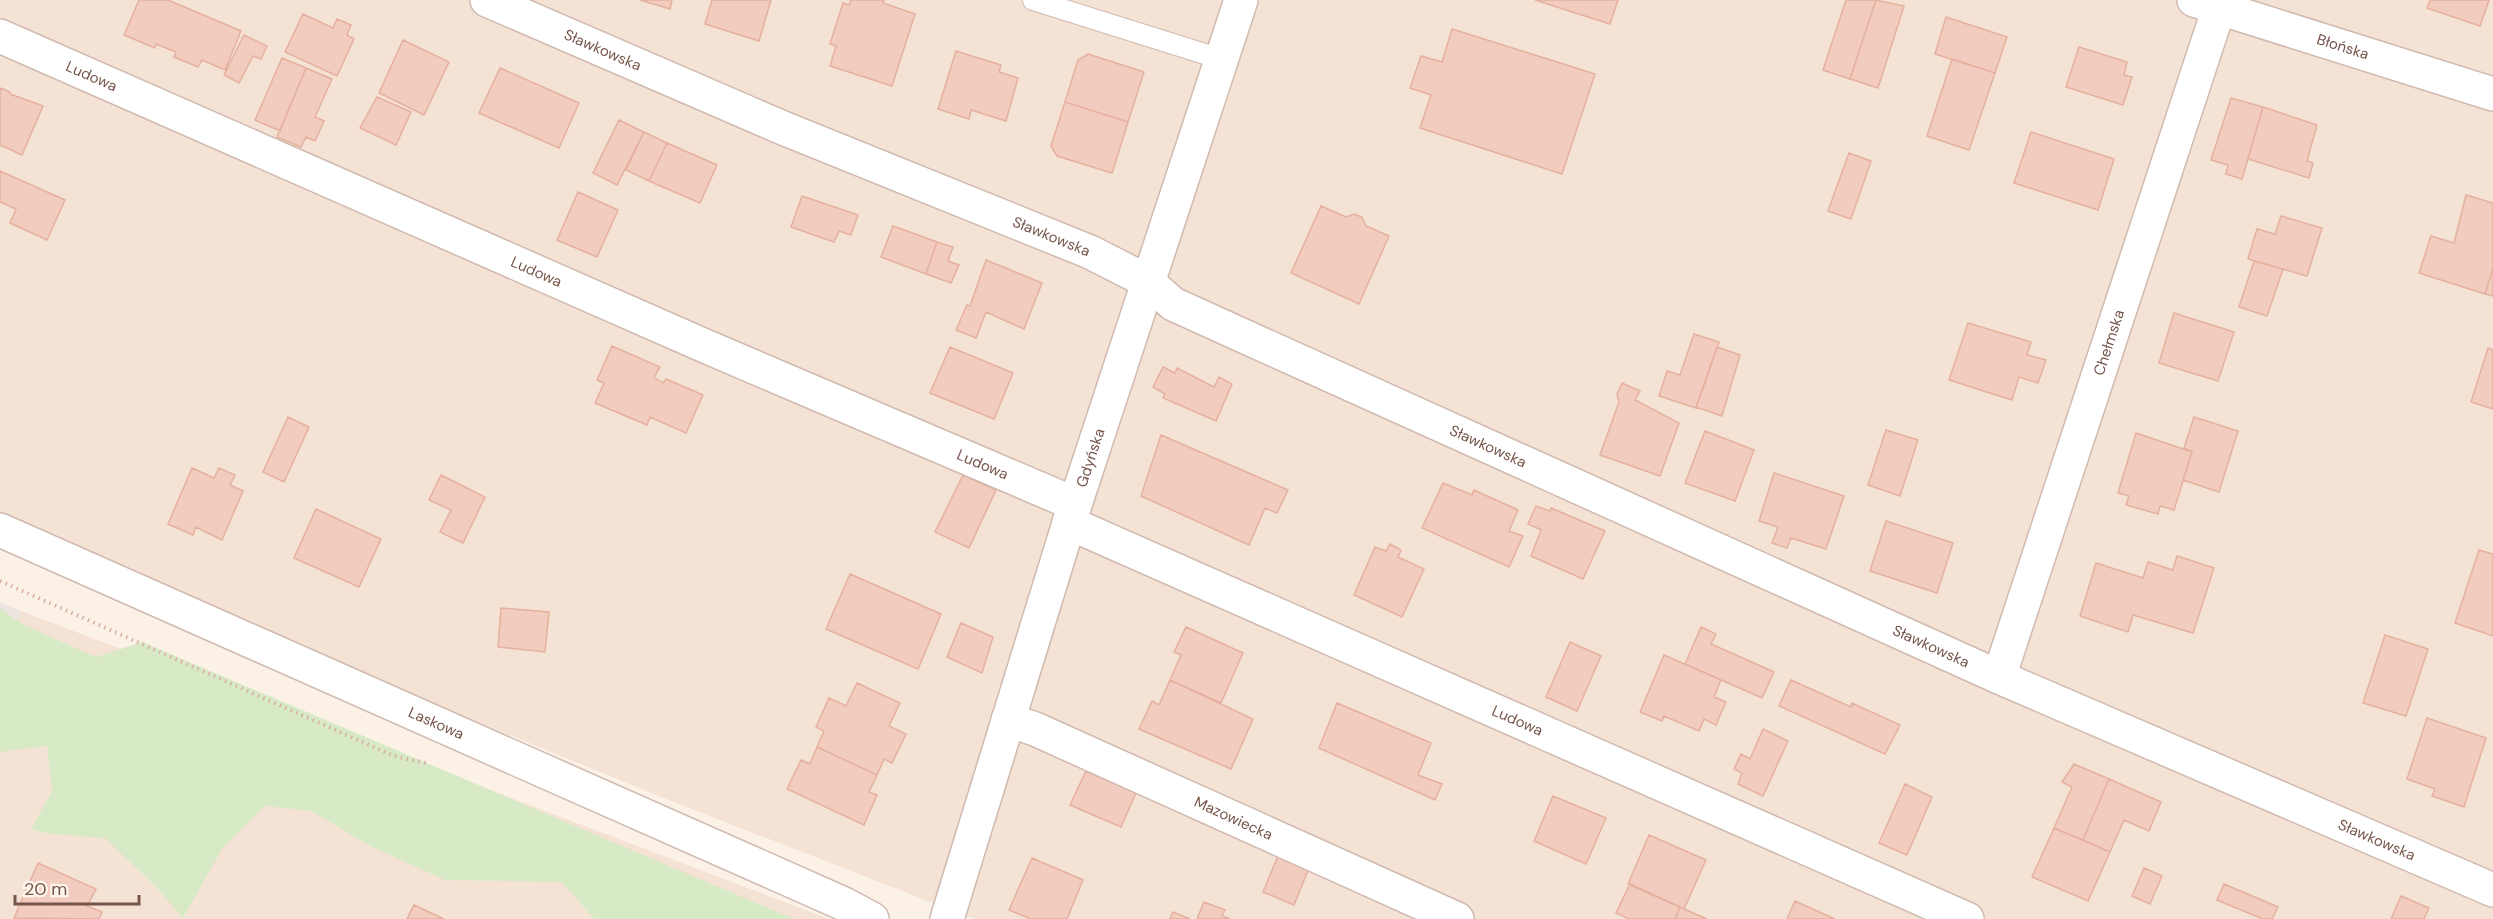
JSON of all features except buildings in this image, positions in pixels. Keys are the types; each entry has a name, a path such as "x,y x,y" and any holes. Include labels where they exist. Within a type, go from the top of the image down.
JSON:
{"street":[{"name":"Sławkowska","path":"487,0 783,128 1090,252 1147,281 1173,304 1999,677 2493,890"},
{"name":"Gdyńska","path":"947,919 1072,514 1147,281 1224,60 1241,0"},
{"name":"Błońska","path":"2207,4 2493,94"},
{"name":"Chełmska","path":"1999,677 2207,4"},
{"name":"Ludowa","path":"0,36 694,341 1967,919"},
{"name":"Laskowa","path":"0,530 844,904 872,919"},
{"name":"Mazowiecka","path":"1008,720 1035,729 1457,919"}],"lane":[{"path":"1033,0 1224,60"}],"path":[{"path":"0,581 394,756 438,766"}],"shaded area":[{"path":"0,0 2493,0 2493,919 974,919 661,797 237,623 0,513"},
{"path":"0,602 21,611 0,657"},
{"path":"21,611 829,919 0,919 0,657"}],"green space":[{"path":"0,608 24,625 96,657 142,642 794,919 594,919 562,882 445,880 372,847 311,811 265,806 222,849 183,918 156,887 105,838 50,834 31,829 52,791 47,746 0,752"}]}
